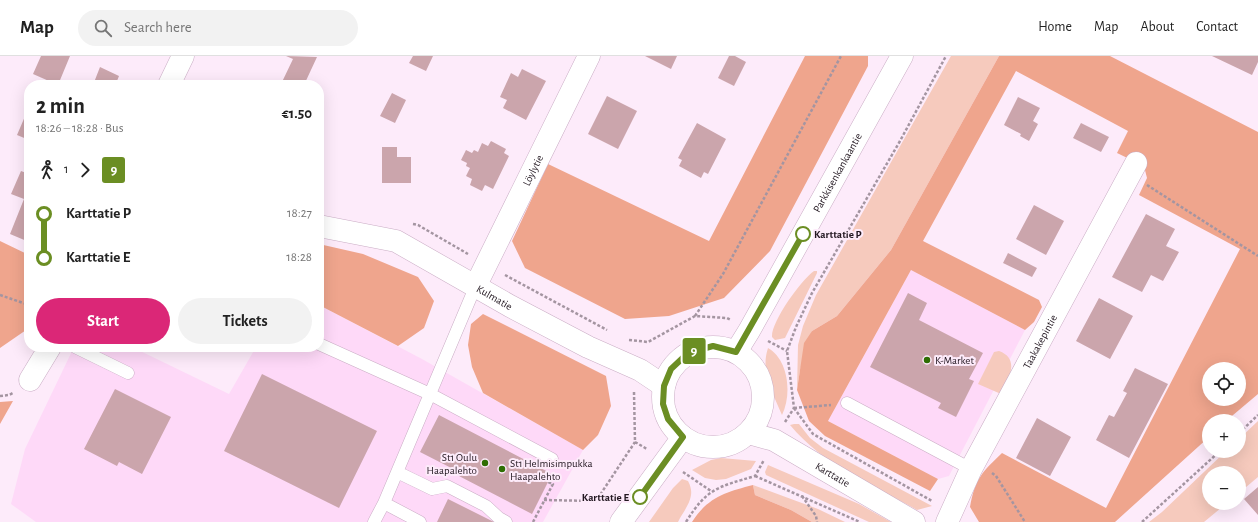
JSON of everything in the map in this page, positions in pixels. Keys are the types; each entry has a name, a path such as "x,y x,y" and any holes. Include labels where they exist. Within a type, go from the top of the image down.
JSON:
{"street":[{"path":"171,80 183,56"},
{"name":"Löylytie","path":"476,285 485,264 589,56"},
{"name":"Parkkisenkankaantie","path":"736,352 902,56"},
{"name":"Taakakepintie","path":"950,517 974,464 1132,170"},
{"name":"Kulmatie","path":"324,227 396,241 588,347 640,370 664,386"},
{"path":"713,346 736,352 748,360 759,375 764,398 759,419 748,433 730,445 710,447 697,445 683,437 668,419 663,404 664,386 671,369 688,353 713,346"},
{"path":"30,380 47,352"},
{"name":"Karttatie","path":"748,433 774,440 914,522"},
{"path":"621,522 683,437"}],"lane":[{"path":"374,522 397,472 476,285"},
{"path":"324,346 430,394 552,459"},
{"path":"85,352 128,373"},
{"path":"847,403 974,464"},
{"path":"397,472 432,489 446,486 486,506 499,518 506,522"},
{"path":"384,502 420,522"}],"path":[{"path":"625,340 648,342 695,316 723,274 841,56"},
{"path":"946,56 900,141 812,294 787,351 794,408 813,434 950,517"},
{"path":"1132,170 1154,187 1258,256"},
{"path":"411,224 418,225 485,264 611,332"},
{"path":"0,295 24,303"},
{"path":"695,316 726,318 787,351"},
{"path":"544,500 596,501 635,442 634,392 648,342"},
{"path":"794,408 847,403"},
{"path":"755,476 774,440 794,408"},
{"path":"1246,426 1258,414"},
{"path":"635,442 711,491"},
{"path":"1142,522 1212,458"},
{"path":"974,464 996,476 1025,522"},
{"path":"686,522 695,508 711,491 755,476 802,495 860,522"},
{"path":"533,522 552,484 548,482"},
{"path":"802,495 816,516 817,522"}],"shaded area":[{"path":"805,56 868,56 868,66 770,251 724,298 669,316 625,319 525,268 512,241 548,164 709,241"},
{"path":"951,56 999,56 891,250 837,316 812,331 800,370 797,390 798,345 803,326 816,295"},
{"path":"999,56 1110,56 1258,132 1258,394 1246,404 1246,362 1202,362 1202,406 1244,406 1234,414 1202,414 1202,443 1115,522 979,522 970,507 974,489 980,477 1002,453 1106,508 1240,249 1139,195 1147,178 1144,166 1117,153 1128,131 1016,71 923,241 1039,300 1042,307 1034,322 1025,330 911,270 828,421 938,479 930,491 825,436 809,421 797,390 804,343 812,331 837,316 891,250"},
{"path":"0,241 24,253 24,331 0,348"},
{"path":"324,245 363,254 418,277 434,301 424,328 398,346 324,308"},
{"path":"911,270 1025,330 949,476 938,479 828,421"},
{"path":"814,271 817,271 817,273 785,338 775,340 772,337 773,330 781,312 802,283"},
{"path":"324,308 422,359 583,450 543,522 36,522 11,504 25,449 72,352 142,352 229,394 253,352 324,352"},
{"path":"483,314 606,376 611,406 598,435 583,450 483,393 472,367 468,345 471,324"},
{"path":"768,348 780,361 787,378 787,398 782,415 767,374 766,357"},
{"path":"999,351 1010,359 1011,364 1011,370 1007,382 1001,394 978,384 994,352"},
{"path":"13,401 0,424 0,402"},
{"path":"1258,421 1258,477 1246,487 1246,466 1210,466 1219,458 1246,458 1246,432"},
{"path":"799,424 810,438 823,448 932,506 917,510 849,473 818,452 803,439 790,425"},
{"path":"721,458 756,461 751,469 726,479 716,480 705,478 692,470 711,460"},
{"path":"768,465 859,504 891,522 869,522 766,475 765,472"},
{"path":"1202,474 1202,510 1219,510 1204,522 1149,522 1162,512"},
{"path":"682,479 688,481 691,497 678,522 649,522 673,488"},
{"path":"753,485 818,509 845,522 812,522 791,510 755,495"},
{"path":"753,485 755,495 791,510 812,522 692,522 711,501 726,493"}],"building":[{"path":"41,56 70,56 60,80 47,80 33,74"},
{"path":"286,56 317,57 306,80 283,80 293,59"},
{"path":"413,56 433,56 426,71 409,63"},
{"path":"645,56 677,56 671,69"},
{"path":"729,56 735,56 746,62 734,86 718,78"},
{"path":"1212,56 1258,56 1258,62 1252,75"},
{"path":"100,67 119,76 117,80 95,80"},
{"path":"522,69 546,81 526,120 503,108 507,100 500,97 511,73 518,77"},
{"path":"392,93 406,100 395,123 380,116"},
{"path":"607,96 637,111 618,149 588,134"},
{"path":"1018,97 1040,108 1033,121 1038,124 1029,141 1020,136 1021,134 1004,125"},
{"path":"24,119 24,138 17,135"},
{"path":"697,123 726,139 708,174 704,172 701,178 679,166 682,160 678,158"},
{"path":"1081,123 1109,137 1101,152 1073,138"},
{"path":"491,141 506,149 504,153 509,156 493,189 485,185 482,191 470,185 472,179 466,176 470,168 466,166 467,163 461,160 466,150 472,153 474,150 478,152 482,143 488,146"},
{"path":"382,147 397,147 397,157 411,157 411,183 382,183"},
{"path":"21,171 24,172 24,199 11,194"},
{"path":"24,199 24,240 10,234"},
{"path":"1034,205 1064,221 1046,255 1016,239"},
{"path":"1146,214 1175,229 1166,246 1179,252 1163,281 1151,275 1142,292 1112,277"},
{"path":"1008,253 1037,268 1032,277 1003,263"},
{"name":"K-Market","path":"908,293 927,303 919,320 983,353 969,379 974,381 956,417 938,408 941,403 870,367"},
{"path":"1099,298 1133,316 1110,359 1076,341"},
{"path":"1135,368 1168,384 1129,458 1096,440 1109,415 1114,417 1127,393 1123,391"},
{"path":"262,374 377,431 339,508 224,451"},
{"path":"115,389 171,417 142,474 119,462 117,466 84,449"},
{"name":"St1 Oulu Haapalehto","path":"439,415 552,474 532,514 459,476 461,473 420,452"},
{"path":"1037,418 1071,437 1050,476 1016,458"},
{"path":"1258,487 1258,515 1246,501 1246,497"},
{"path":"448,499 494,522 437,522"}],"bus line":[{"name":"9","path":"640,497 683,437 668,419 663,404 664,386 671,369 688,353 713,346 736,352 803,234"}],"place":[{"name":"Karttatie P","path":"803,234"},
{"name":"K-Market","path":"927,360"},
{"name":"St1 Oulu Haapalehto","path":"485,463"},
{"name":"St1 Helmisimpukka Haapalehto","path":"502,469"},
{"name":"Karttatie E","path":"640,497"}]}
